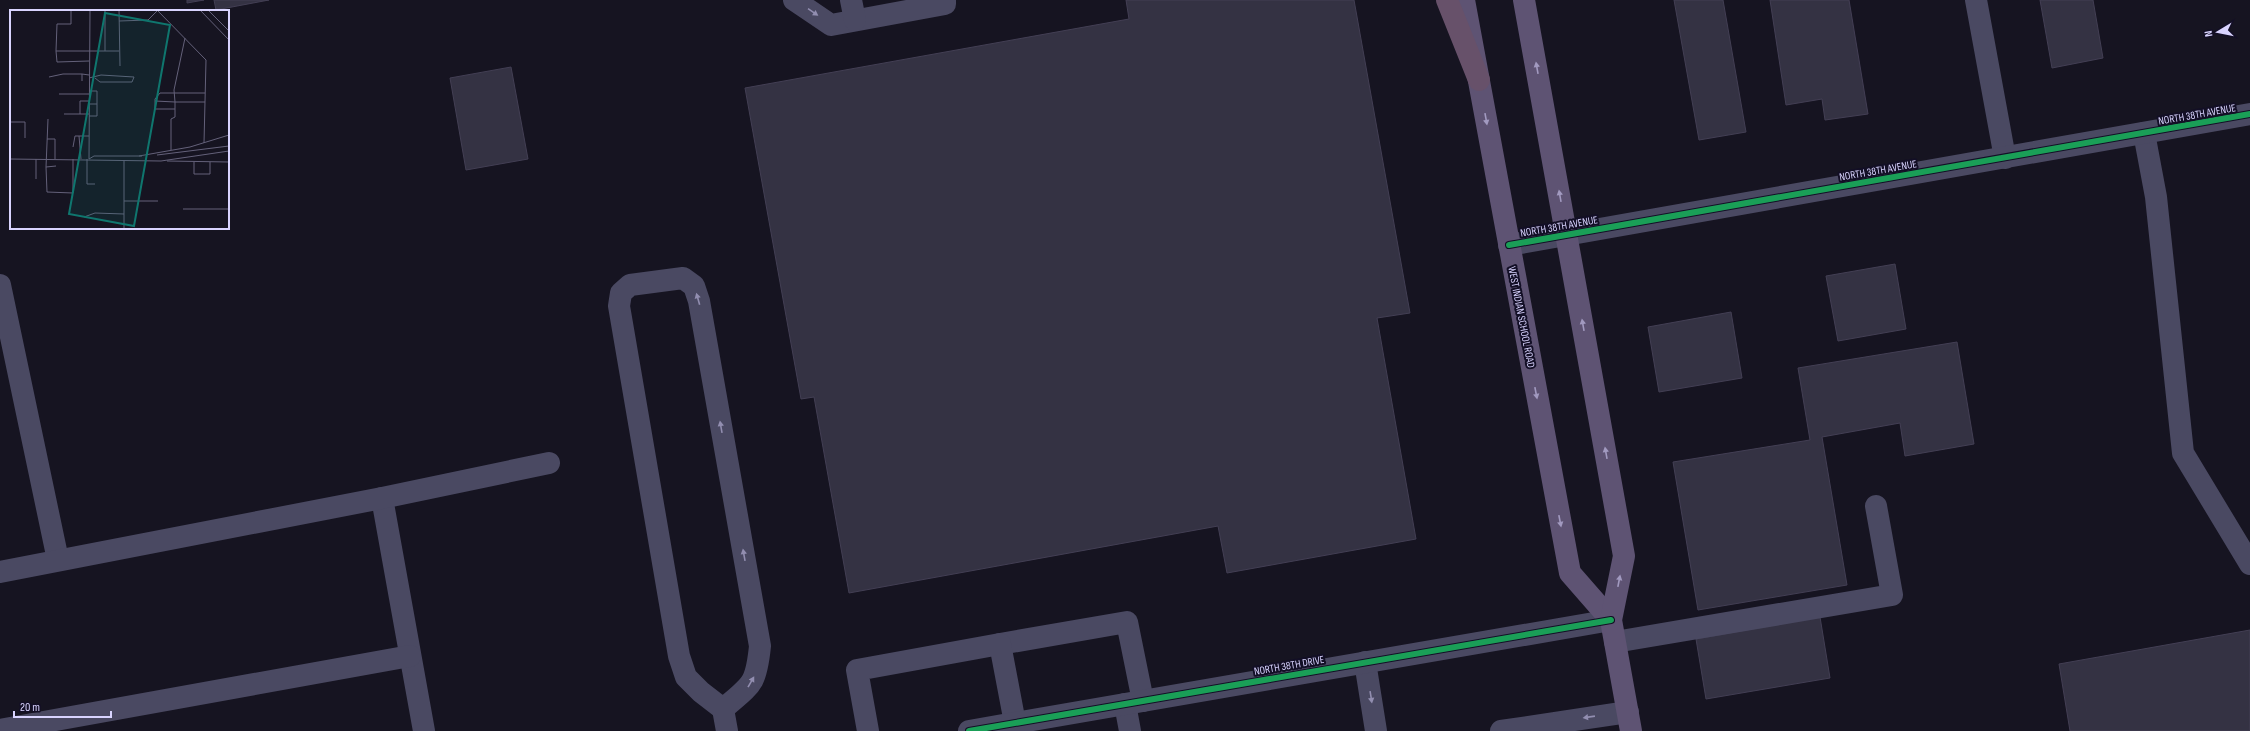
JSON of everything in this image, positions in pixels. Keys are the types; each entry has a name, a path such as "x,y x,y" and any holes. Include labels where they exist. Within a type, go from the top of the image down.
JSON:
{"highway":[{"path":"1448,0 1479,80"}],"main road":[{"name":"WEST INDIAN SCHOOL ROAD","path":"1464,0 1570,573 1611,620"},
{"path":"1524,0 1624,556 1611,620 1629,721"}],"street":[{"path":"794,0 831,25 853,10 945,2"},
{"path":"1976,0 2004,158"},
{"name":"NORTH 38TH AVENUE","path":"1509,245 2250,114"},
{"path":"2144,133 2156,197 2183,453 2250,564"},
{"path":"723,709 751,685 758,669 760,646 699,301 694,286 683,278 630,285 621,293 619,306 679,656 686,677 701,692 723,709 727,731"},
{"path":"0,285 58,560"},
{"path":"0,572 382,498 549,463"},
{"path":"382,498 424,731"},
{"path":"1615,642 1892,595 1876,506"},
{"name":"NORTH 38TH DRIVE","path":"978,730 1611,620"},
{"path":"868,731 857,670 1127,622 1134,702 1130,731"},
{"path":"1000,644 1015,723"},
{"path":"0,730 410,656"},
{"path":"1365,662 1376,731"},
{"path":"1501,731 1629,721"}],"building":[{"path":"187,0 204,0 187,3"},
{"path":"214,0 269,0 216,10"},
{"path":"1126,0 1354,0 1410,313 1377,318 1416,539 1227,573 1218,526 849,593 814,397 801,399 745,88 1129,19"},
{"path":"1674,0 1723,0 1746,132 1699,140"},
{"path":"1770,0 1849,0 1868,114 1825,120 1822,99 1786,105"},
{"path":"2040,0 2093,0 2103,58 2052,68"},
{"path":"511,67 528,159 466,170 450,78"},
{"path":"1895,264 1906,329 1838,341 1826,276"},
{"path":"1731,312 1742,378 1659,392 1648,327"},
{"path":"1957,342 1974,444 1905,456 1900,423 1822,437 1847,585 1698,610 1673,462 1810,440 1798,368"},
{"path":"1820,617 1830,678 1706,699 1696,639"},
{"path":"2250,630 2250,731 2070,731 2059,664"}],"cycle path":[{"path":"1509,245 2250,114"},
{"path":"969,731 1611,620"}]}
